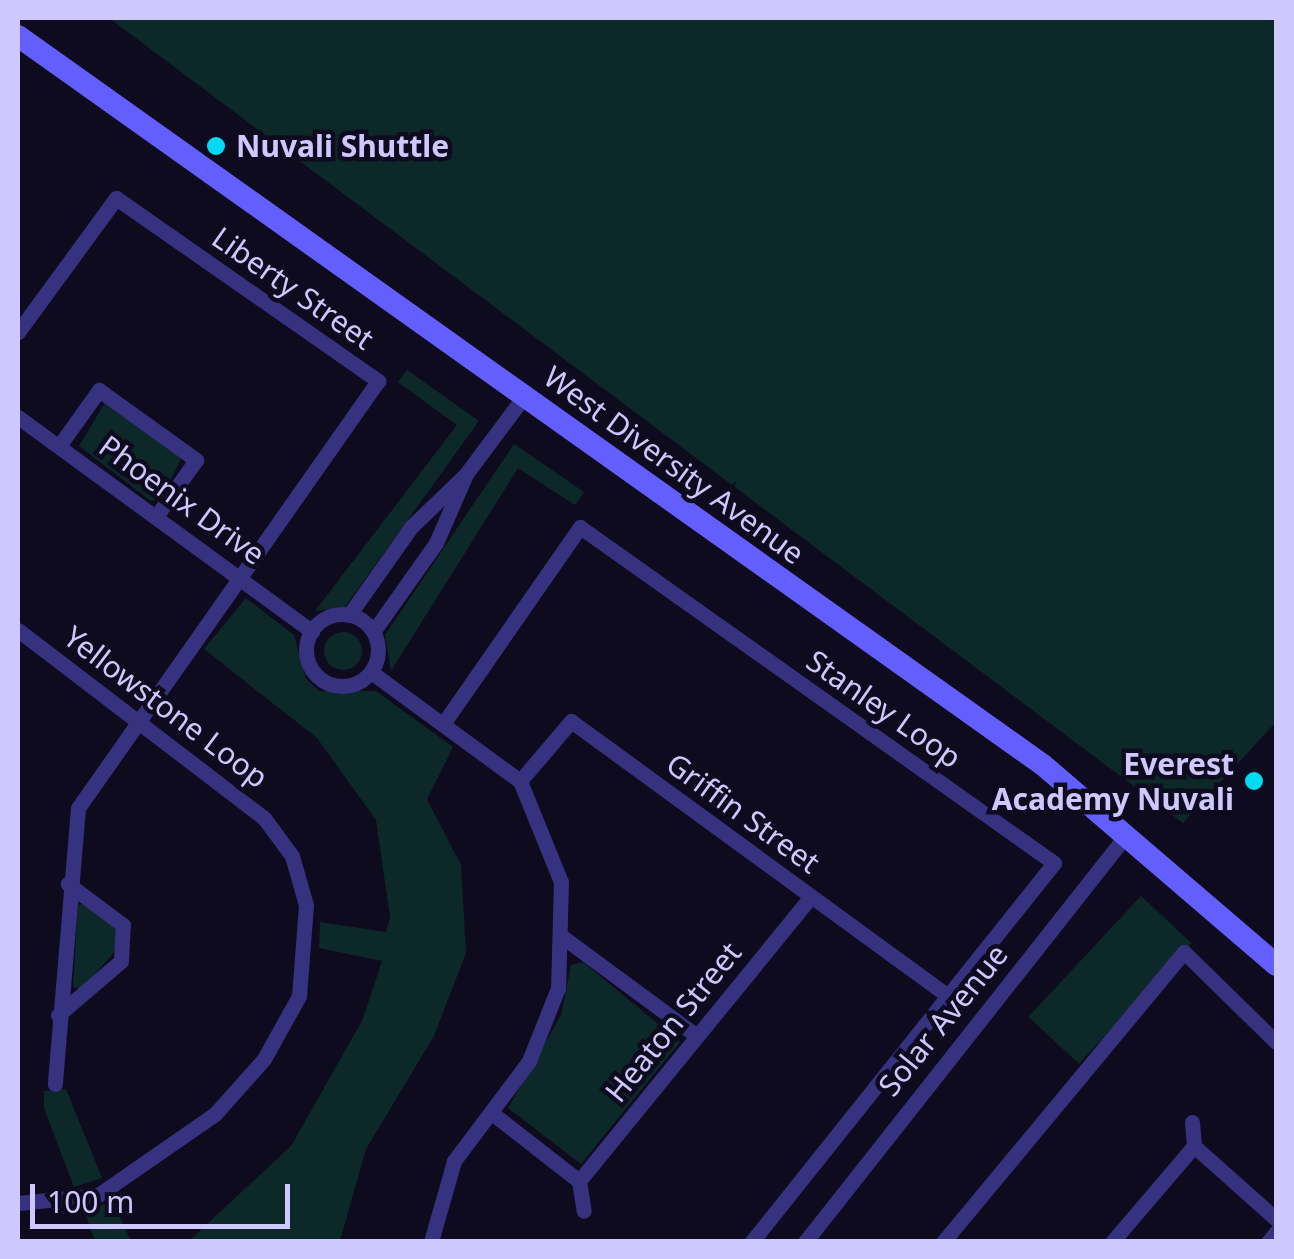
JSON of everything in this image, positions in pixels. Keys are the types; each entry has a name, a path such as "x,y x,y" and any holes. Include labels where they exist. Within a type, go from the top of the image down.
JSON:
{"street":[{"name":"West Diversity Avenue","path":"18,36 524,395 1127,834 1276,964"},
{"name":"Liberty Street","path":"18,332 116,198 378,380 240,576"},
{"path":"59,446 99,390 196,460 157,515"},
{"path":"371,672 338,686 317,676 306,654 312,631 349,615 410,527 466,474 524,395"},
{"name":"Phoenix Drive","path":"18,417 312,631"},
{"path":"371,672 373,632 436,543 466,474"},
{"name":"Stanley Loop","path":"443,724 580,527 1054,864 751,1242"},
{"path":"55,1084 68,884 78,808 240,576"},
{"path":"349,615 373,632"},
{"name":"Yellowstone Loop","path":"18,630 229,784 292,856 306,905 299,996 264,1059 159,1160 98,1195 18,1204"},
{"path":"371,672 520,781 561,882 564,938 542,1028 493,1114 454,1161 431,1242"},
{"name":"Griffin Street","path":"520,781 572,721 948,996"},
{"name":"Solar Avenue","path":"805,1242 1127,834"},
{"path":"58,1015 122,962 123,925 68,884"},
{"name":"Heaton Street","path":"579,1182 811,897"},
{"path":"564,938 697,1036"},
{"path":"943,1242 1184,952 1276,1042"},
{"path":"493,1114 579,1182 584,1211"},
{"path":"1192,1122 1194,1146 1276,1220"},
{"path":"1112,1242 1194,1146"},
{"path":"1268,1242 1276,1232"}],"green space":[{"path":"109,18 1276,18 1276,722 1183,823"},
{"path":"407,370 479,421 345,607 315,611 457,425 398,382"},
{"path":"106,401 182,457 162,498 151,501 79,446"},
{"path":"514,444 584,492 575,505 518,468 391,671 385,635"},
{"path":"246,598 294,635 306,679 319,691 376,691 453,747 427,799 461,865 466,953 434,1036 366,1149 340,1241 189,1241 291,1146 362,1021 382,961 319,948 320,922 386,932 390,917 376,820 317,738 204,649"},
{"path":"343,632 356,638 362,651 356,664 343,670 330,664 324,651 330,638"},
{"path":"1141,896 1191,943 1079,1064 1028,1017"},
{"path":"89,903 116,927 119,947 82,989 73,987 78,905"},
{"path":"583,962 680,1042 581,1164 508,1108 561,1015 571,965"},
{"path":"66,1089 102,1178 74,1187 44,1108 44,1091"},
{"path":"112,1200 131,1241 95,1241 85,1213"}],"place":[{"name":"Nuvali Shuttle","path":"216,146"},
{"name":"Everest Academy Nuvali","path":"1254,781"}]}
